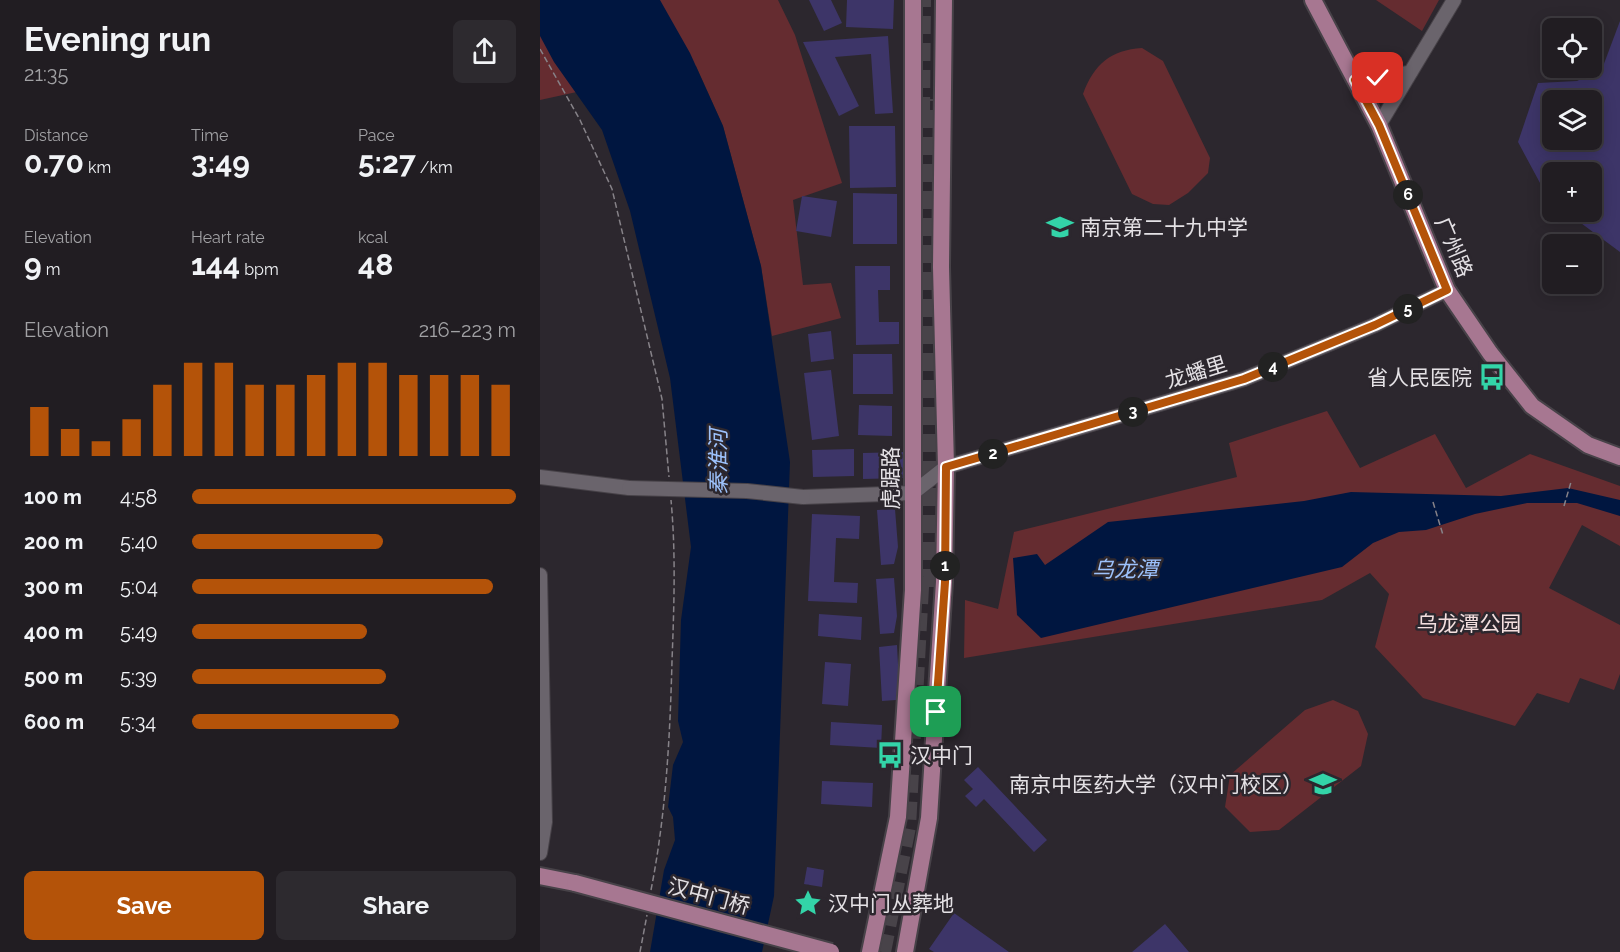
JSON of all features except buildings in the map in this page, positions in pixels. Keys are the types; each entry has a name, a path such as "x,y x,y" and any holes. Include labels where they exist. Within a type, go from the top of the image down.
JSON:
{"main road":[{"name":"虎踞路","path":"870,952 898,817 913,590 913,0"},
{"path":"905,952 929,818 945,582 946,467 941,267 944,0"},
{"name":"广州路","path":"1313,0 1379,125 1447,290 1490,353 1532,406 1588,445 1620,457"},
{"name":"汉中门桥","path":"540,876 574,883 831,952"}],"street":[{"path":"1379,125 1454,0"},
{"path":"1355,80 1391,77 1411,72"},
{"name":"龙蟠里","path":"946,467 1244,379 1375,325 1447,290"},
{"path":"540,477 629,488 747,491 803,496 913,494 946,467"},
{"path":"540,575 545,822 540,853"}],"path":[{"path":"1564,506 1571,482"},
{"path":"1433,502 1443,535"}],"green space":[{"path":"540,0 778,0 795,35 842,183 793,200 803,285 831,283 841,318 772,336 761,266 723,126 696,66 540,100"},
{"path":"1376,0 1439,0 1422,31"},
{"path":"1142,48 1163,61 1210,158 1208,173 1188,193 1169,205 1153,204 1132,194 1083,94 1092,74 1105,60 1121,52"},
{"name":"乌龙潭公园","path":"1327,411 1360,468 1435,434 1466,488 1530,454 1620,486 1620,546 1582,525 1549,588 1620,625 1620,674 1614,690 1580,678 1569,703 1537,693 1515,726 1423,698 1375,647 1389,594 1370,573 1322,600 964,658 965,600 998,609 1014,532 1237,477 1229,443"},
{"path":"1333,700 1358,711 1368,734 1361,766 1279,830 1250,832 1225,807 1230,775 1305,710"}],"water":[{"name":"秦淮河","path":"540,0 660,0 690,53 723,126 761,266 790,462 774,896 762,952 650,952 664,870 675,840 673,817 668,807 673,765 683,742 678,721 681,620 691,547 670,378 630,211 602,130 554,62 540,36"},
{"name":"乌龙潭","path":"1568,488 1620,500 1620,516 1577,503 1527,503 1475,514 1426,530 1399,532 1373,543 1342,567 1041,638 1017,615 1013,558 1037,554 1045,565 1108,522 1304,501 1351,492 1501,496"}],"tunnel":[{"path":"921,115 922,0"},
{"path":"932,99 932,587"},
{"path":"882,952 907,827 921,569"}],"place":[{"name":"南京第二十九中学","path":"1060,227"},
{"name":"省人民医院","path":"1492,377"},
{"name":"汉中门","path":"890,755"},
{"name":"南京中医药大学（汉中门校区）","path":"1323,784"},
{"name":"汉中门丛葬地","path":"808,903"}],"route":[{"path":"936,712 945,582 946,467 1244,379 1375,325 1447,290 1379,125 1355,80 1378,78"}]}
